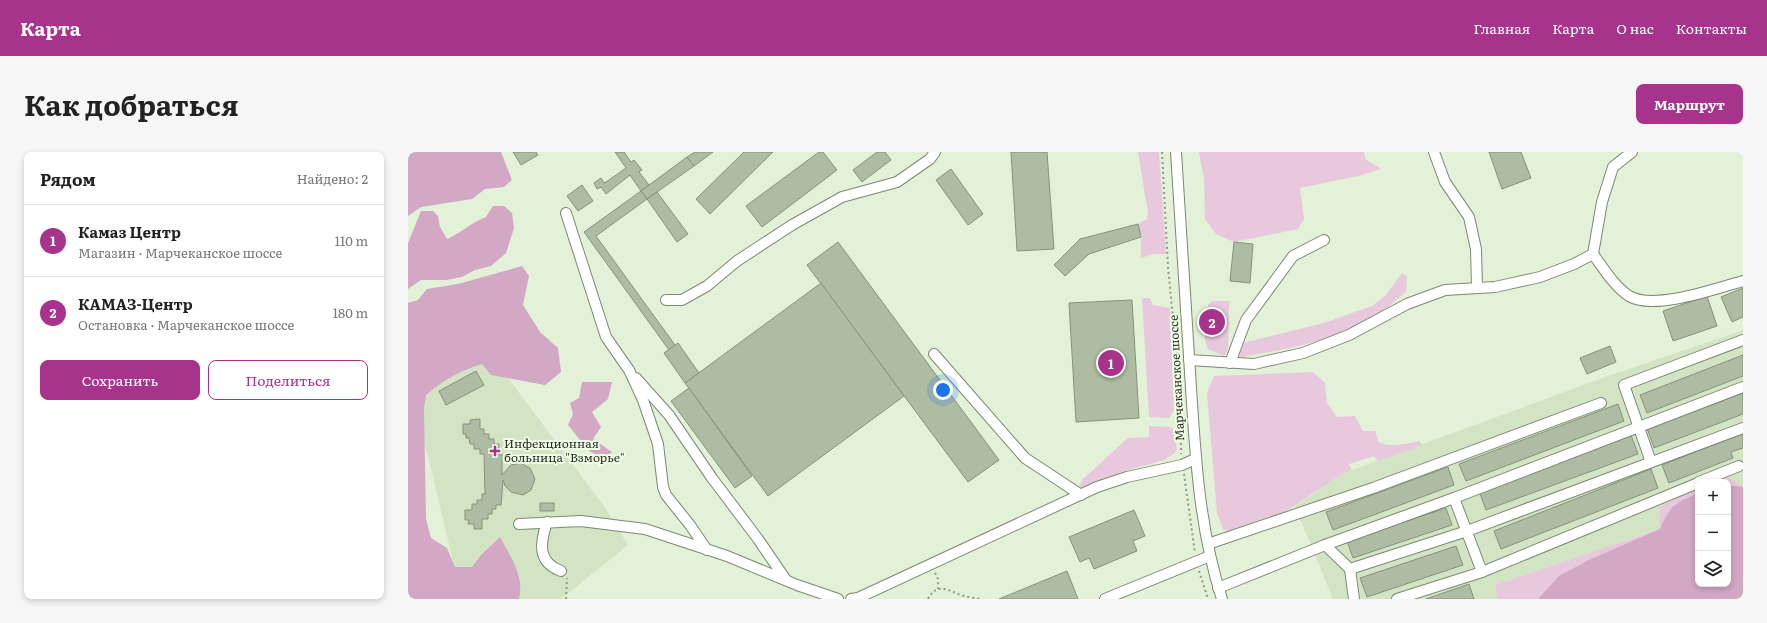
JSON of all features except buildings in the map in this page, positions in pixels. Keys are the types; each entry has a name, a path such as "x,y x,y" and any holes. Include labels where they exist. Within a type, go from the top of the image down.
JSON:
{"street":[{"path":"666,300 682,300 707,286 737,261 786,229 842,197 897,182 930,159 935,152"},
{"name":"Марчеканское шоссе","path":"1176,152 1195,459 1210,556 1222,599"},
{"path":"1434,152 1445,182 1469,217 1476,249 1477,288"},
{"path":"1632,152 1613,167 1602,202 1593,254 1618,287 1631,297 1647,300 1677,299 1743,281"},
{"path":"566,213 606,337 629,370 669,415 712,478 758,539 786,580"},
{"path":"1230,363 1246,320 1293,256 1324,240"},
{"path":"1189,360 1254,364 1303,353 1349,335 1407,304 1445,290 1495,287 1540,277 1574,264 1593,254"},
{"path":"1651,462 1624,385 1743,340"},
{"path":"934,354 1025,458 1081,495"},
{"path":"629,370 643,400 658,444 663,487 666,495 690,525 707,550"},
{"path":"1218,588 1325,545 1454,498 1743,387"},
{"path":"1208,544 1373,488 1602,402"},
{"path":"1350,569 1467,531 1743,428"},
{"path":"851,599 858,598 1097,487 1127,477 1182,465 1195,459"},
{"path":"1706,479 1739,466"},
{"path":"1397,599 1482,572 1695,484"},
{"path":"1454,498 1482,572"},
{"path":"519,524 581,521 645,529 707,550 838,599"},
{"path":"547,522 542,538 544,559 551,567 561,571"},
{"path":"1325,545 1350,569 1354,599"},
{"path":"1105,599 1210,556"}],"path":[{"path":"1162,152 1168,267 1181,397 1182,465 1196,562 1208,599"},
{"path":"561,571 565,573 568,579 566,599"},
{"path":"938,579 938,589"},
{"path":"928,599 931,593 938,589 947,589 960,595 980,599"}],"shaded area":[{"path":"408,152 501,152 512,180 504,187 485,189 472,199 421,207 408,216"},
{"path":"1138,152 1159,152 1166,254 1153,254 1141,258 1141,237 1138,224 1147,219 1148,213"},
{"path":"1199,152 1364,152 1365,159 1381,169 1362,175 1300,188 1304,219 1298,229 1234,242 1216,234 1205,219 1204,179"},
{"path":"493,206 504,206 512,213 514,228 506,253 491,266 475,270 462,277 446,280 421,280 408,289 408,243 421,211 433,211 438,216 440,227 447,239 486,217"},
{"path":"522,266 529,276 523,305 540,332 558,348 561,372 545,385 491,375 482,364 474,366 445,381 426,395 424,409 426,519 431,538 447,548 455,567 472,567 481,555 500,537 516,567 520,583 519,599 408,599 408,303 418,300 427,289 458,284"},
{"path":"1402,273 1407,276 1406,292 1382,311 1356,327 1338,335 1290,348 1241,357 1237,353 1242,343 1324,323 1372,306 1386,295"},
{"path":"1142,298 1150,298 1153,305 1170,308 1174,410 1169,418 1149,417"},
{"path":"1213,301 1229,301 1228,350 1224,356 1208,349 1205,339 1208,305"},
{"path":"1743,330 1743,487 1724,474 1708,479 1695,479 1695,486 1660,529 1495,585 1497,599 1333,599 1295,506 1344,473 1608,376"},
{"name":"Инфекционная больница \"Взморье\"","path":"487,350 606,509 628,545 561,599 462,599 413,393"},
{"path":"1313,372 1325,383 1327,403 1337,417 1355,416 1363,431 1375,431 1379,442 1384,444 1399,445 1419,441 1422,445 1378,461 1374,456 1349,464 1352,470 1344,473 1286,511 1228,531 1223,529 1217,513 1207,393 1214,376"},
{"path":"582,382 612,382 608,399 592,412 601,427 593,439 612,452 605,459 589,451 568,425 573,414 570,403 579,398"},
{"path":"1149,426 1169,427 1174,429 1177,450 1173,454 1168,458 1119,473 1084,488 1079,486 1082,480 1128,438 1149,437"},
{"path":"1724,474 1743,487 1743,599 1497,599 1495,585 1660,529 1660,507 1695,489 1695,587 1731,587 1731,479 1714,479"},
{"path":"1731,485 1743,487 1743,599 1538,599 1559,576 1591,559 1660,529 1667,514 1674,506 1695,494 1695,587 1731,587"}],"place":[{"name":"КАМАЗ-Центр","path":"1212,322"},
{"name":"Камаз Центр","path":"1111,363"},
{"name":"Инфекционная больница \"Взморье\"","path":"495,451"}]}
